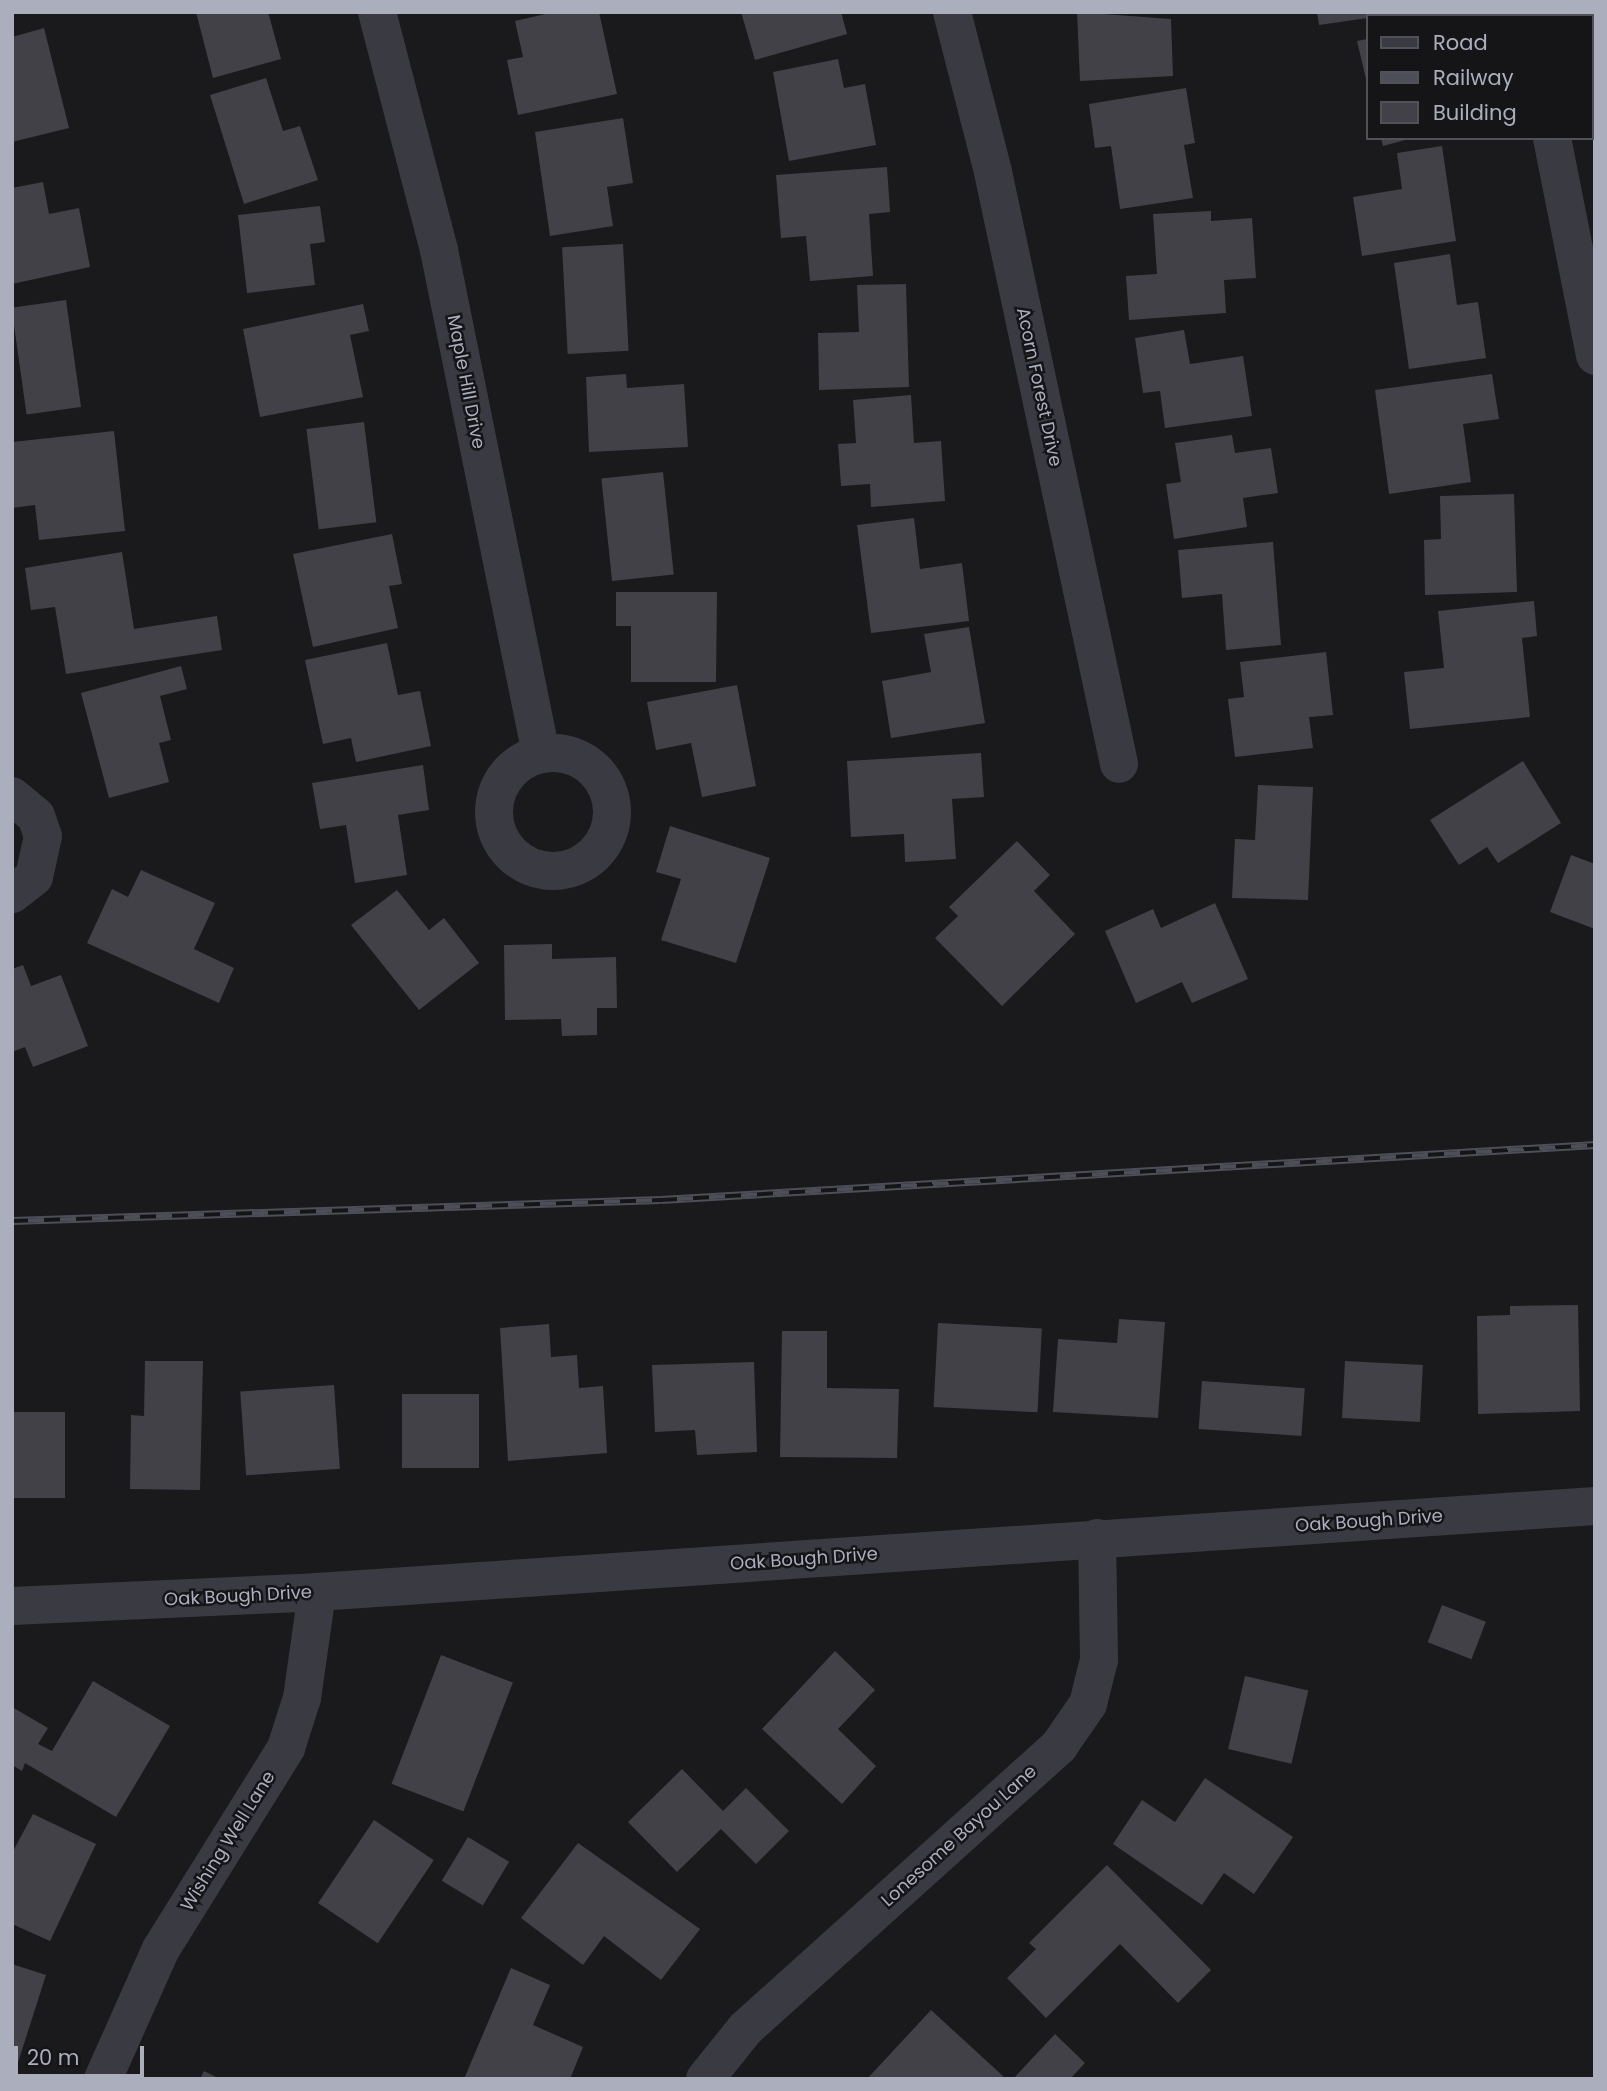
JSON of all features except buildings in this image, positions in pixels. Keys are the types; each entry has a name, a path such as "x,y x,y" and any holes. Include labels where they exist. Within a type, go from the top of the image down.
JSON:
{"street":[{"name":"Maple Hill Drive","path":"377,12 439,250 541,754"},
{"name":"Acorn Forest Drive","path":"952,12 993,172 1119,764"},
{"path":"1552,140 1595,356"},
{"path":"12,796 36,816 43,836 34,877 12,894"},
{"name":"Oak Bough Drive","path":"12,1606 317,1592 1595,1506"},
{"name":"Lonesome Bayou Lane","path":"705,2079 745,2029 1059,1746 1088,1704 1099,1660 1097,1538"},
{"name":"Wishing Well Lane","path":"103,2079 161,1949 286,1748 302,1698 317,1592"}],"railway":[{"path":"12,1221 661,1200 1595,1145"}]}
